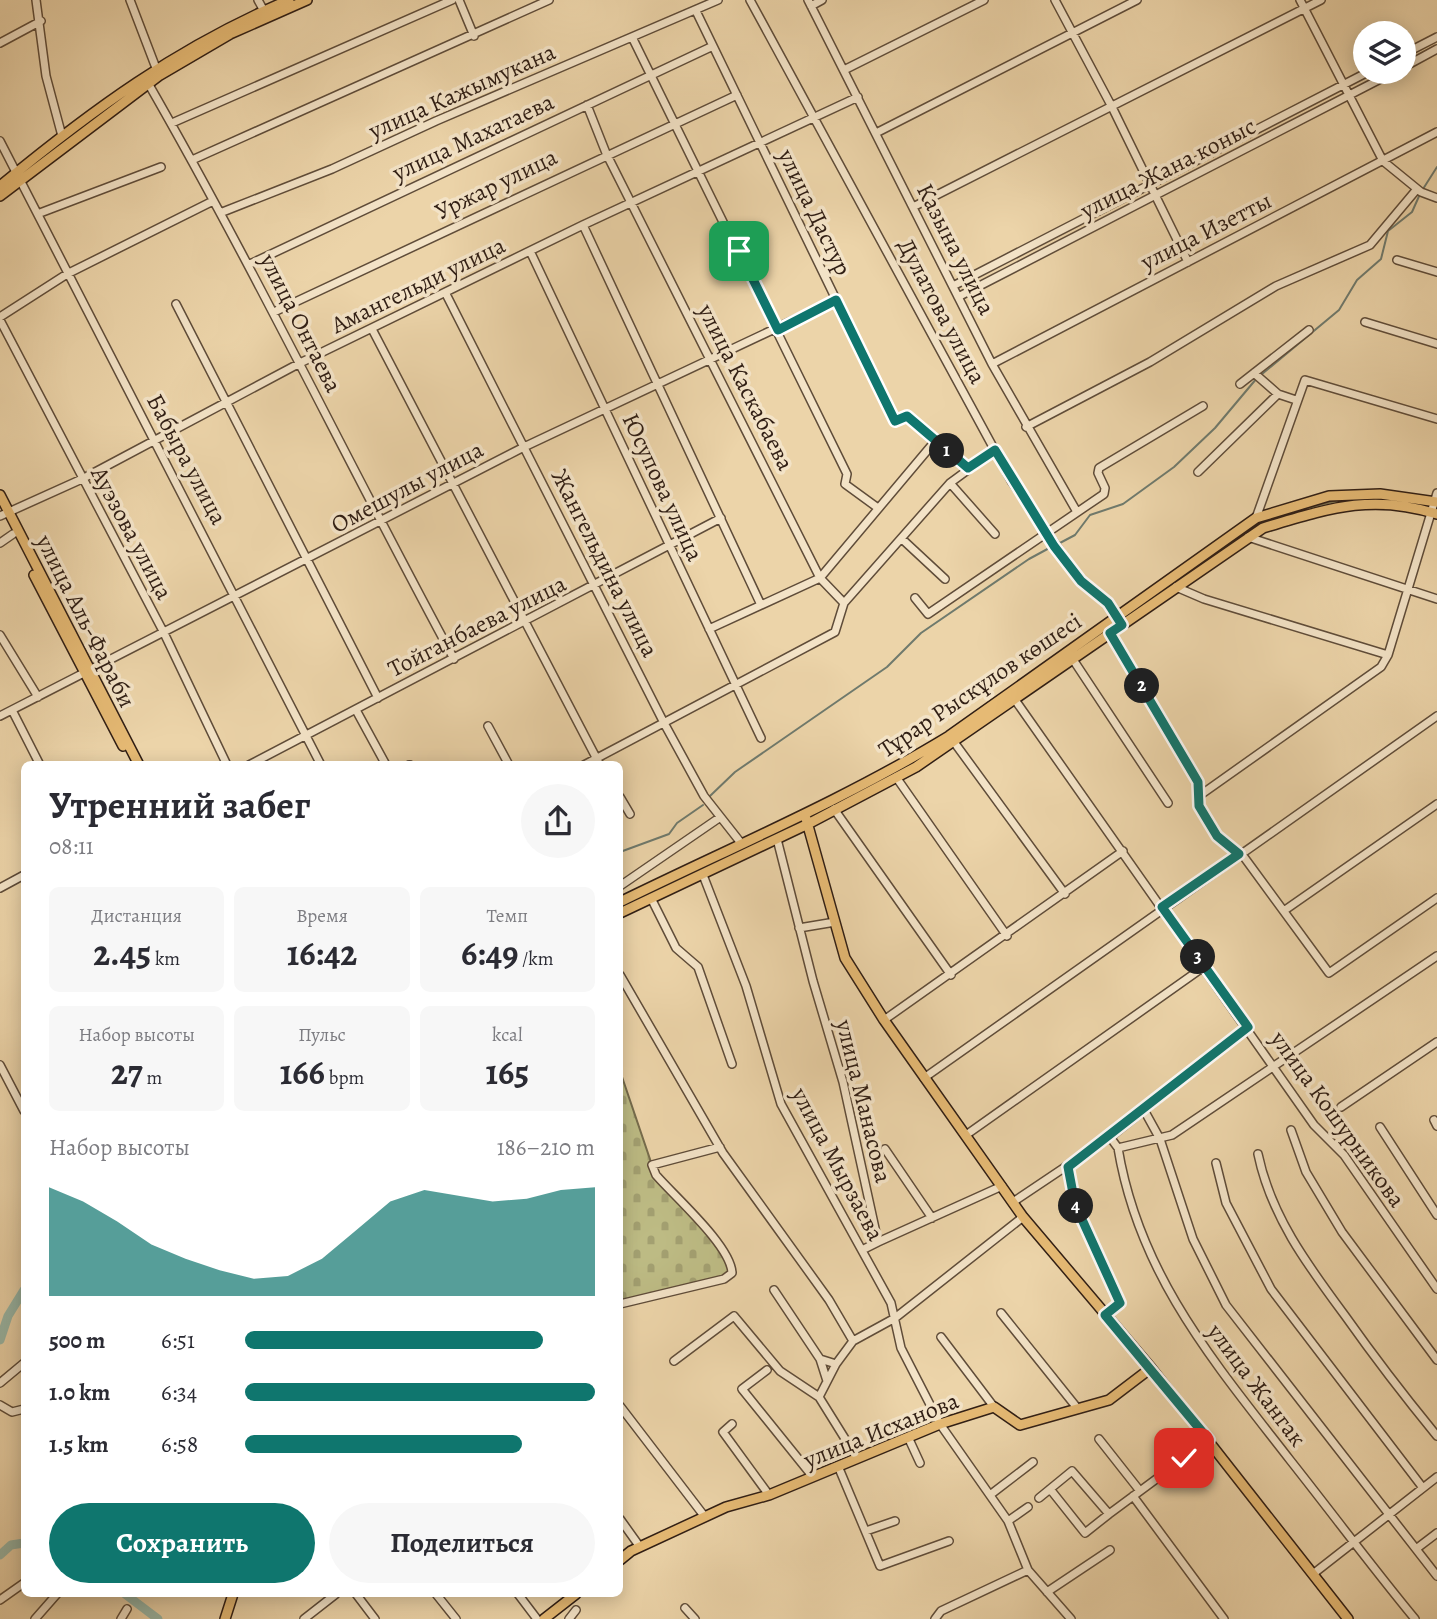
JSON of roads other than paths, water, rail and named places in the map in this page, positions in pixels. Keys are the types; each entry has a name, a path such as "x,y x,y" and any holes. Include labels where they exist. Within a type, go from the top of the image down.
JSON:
{"main road":[{"path":"0,196 62,136 156,68 289,0"},
{"path":"0,186 19,176 148,83 230,34 307,0"},
{"name":"Тұрар Рыскұлов көшесі","path":"623,901 741,843 834,809 897,777 949,736 1119,620 1256,518 1329,496 1380,494 1436,499"},
{"name":"улица Аль-Фараби","path":"0,495 3,512 13,534 137,761"},
{"name":"Тұрар Рыскұлов көшесі","path":"623,912 777,839 806,819 954,742 1013,697 1110,633 1119,620 1176,587 1248,537 1284,522 1328,509 1380,502 1434,513"},
{"path":"1281,510 1284,522"},
{"name":"улица Аль-Фараби","path":"3,512 87,670 130,761"},
{"path":"806,819 845,958 884,1020 1023,1217 1152,1368 1345,1618"},
{"name":"улица Исханова","path":"623,1558 640,1547 705,1517 769,1495 940,1424 995,1407 1020,1425 1109,1400 1152,1368"},
{"path":"225,1619 232,1597"},
{"path":"231,1619 238,1597"},
{"path":"544,1619 572,1597"}],"street":[{"path":"36,0 41,21 46,76 62,136"},
{"path":"130,0 156,68"},
{"path":"258,0 264,11"},
{"path":"172,123 452,0"},
{"path":"459,0 474,36"},
{"path":"192,160 474,36 549,0"},
{"name":"улица Кажымукана","path":"220,213 332,169 718,0"},
{"name":"Дулатова улица","path":"750,0 995,450 1047,535 1081,581 1094,588 1119,620"},
{"path":"810,3 822,0"},
{"path":"844,70 984,0"},
{"path":"1055,0 1112,107 1188,262"},
{"path":"876,133 1136,0"},
{"path":"1300,0 1383,161 1419,191 1437,198"},
{"path":"913,207 1321,0"},
{"name":"Казына улица","path":"810,3 992,364 1077,512"},
{"name":"улица Дастур","path":"696,11 895,421 907,416 968,468"},
{"path":"0,43 41,21"},
{"path":"1416,48 1437,37"},
{"path":"634,39 847,474 845,484 878,508"},
{"name":"улица Махатаева","path":"250,264 713,46"},
{"path":"1416,60 1437,49"},
{"name":"улица Жана коныс","path":"953,286 1353,80"},
{"name":"улица Онтаева","path":"148,83 212,201 250,264 380,522 454,659"},
{"name":"улица Жана коныс","path":"958,297 1372,84"},
{"name":"Уржар улица","path":"274,312 606,153 737,95"},
{"name":"Амангельди улица","path":"3,512 82,479 300,363 583,225 761,145 858,97"},
{"name":"улица Каскабаева","path":"587,105 606,153 820,578 844,603"},
{"name":"улица Изетты","path":"992,364 1437,132"},
{"name":"Бабыра улица","path":"0,141 156,438 319,761"},
{"path":"40,213 161,167"},
{"path":"1026,426 1150,362 1276,286 1370,245 1419,191"},
{"path":"0,319 68,274 212,201"},
{"path":"583,225 761,605"},
{"name":"Юсупова улица","path":"530,251 761,738"},
{"path":"1397,260 1437,272"},
{"name":"Жангельдина улица","path":"446,294 664,723 719,818 741,843"},
{"name":"Омешулы улица","path":"0,716 237,597 524,447 778,330 836,300"},
{"path":"176,304 378,698"},
{"name":"Ауэзова улица","path":"0,319 164,633 226,761"},
{"path":"1365,322 1437,344"},
{"path":"372,329 455,483 598,761 835,632 844,603 950,483 995,450"},
{"path":"1240,384 1309,330"},
{"path":"1254,373 1279,394 1296,400"},
{"path":"1256,518 1301,383 1310,380 1437,419"},
{"path":"1198,472 1279,394"},
{"path":"915,598 925,613 931,614 1047,535 1105,491 1097,473 1099,468 1203,406"},
{"path":"709,629 820,578 936,440"},
{"path":"950,483 995,534"},
{"path":"1199,796 1381,667 1388,655 1407,589 1434,513 1436,499"},
{"name":"Тойганбаева улица","path":"257,761 596,586 721,518"},
{"path":"0,543 13,534"},
{"path":"1248,537 1437,599"},
{"path":"901,540 945,579"},
{"path":"1176,587 1204,599 1388,655"},
{"path":"1110,633 1198,782 1199,806 1217,836 1239,854 1285,910 1329,973 1437,898"},
{"path":"0,635 37,697"},
{"path":"1072,658 1168,803"},
{"name":"улица Кошурникова","path":"1013,697 1248,1027 1314,1125 1343,1155 1437,1289"},
{"path":"12,710 38,761"},
{"path":"356,710 384,761"},
{"path":"924,1078 1162,907 1437,716"},
{"path":"488,726 507,761"},
{"path":"954,742 1065,894"},
{"path":"897,777 1007,936"},
{"path":"623,802 630,814"},
{"path":"1285,910 1437,804"},
{"path":"834,809 951,975"},
{"path":"623,884 719,818"},
{"name":"улица Манасова","path":"777,839 843,1082 878,1242"},
{"path":"884,1020 1007,936 1123,851"},
{"name":"улица Мырзаева","path":"703,875 746,986 781,1104 891,1303 901,1348 940,1424 1008,1521 1028,1570 1071,1619"},
{"path":"0,888 21,877"},
{"path":"651,898 676,948 698,968 732,1064"},
{"path":"799,928 835,922"},
{"path":"1110,1138 1118,1148 1172,1135 1437,956"},
{"path":"966,1135 1205,966"},
{"path":"623,980 720,1147 829,1300 853,1341"},
{"path":"1013,1202 1110,1138 1248,1027"},
{"path":"1341,1107 1437,1042"},
{"path":"0,1065 21,1105"},
{"path":"1144,1110 1160,1139 1182,1213 1226,1305 1437,1576"},
{"path":"1380,1127 1437,1215"},
{"path":"1291,1130 1306,1172 1342,1232 1437,1360"},
{"path":"623,1303 724,1279 732,1273 732,1264 720,1247 663,1182 652,1164 720,1147"},
{"name":"улица Жангак","path":"1118,1148 1124,1186 1142,1238 1193,1335 1415,1619"},
{"path":"885,1149 932,1218"},
{"path":"1258,1154 1275,1207 1296,1245 1395,1384 1437,1436"},
{"path":"1216,1163 1226,1203 1271,1289 1423,1488"},
{"path":"1068,1167 1075,1204 1120,1303 1105,1315"},
{"path":"862,1250 1002,1186"},
{"path":"819,1397 836,1364 853,1341 895,1318 1023,1217"},
{"path":"774,1290 820,1359 827,1381"},
{"path":"1002,1313 1078,1409"},
{"path":"674,1361 734,1316 780,1371 819,1397 857,1458"},
{"path":"940,1337 995,1407"},
{"path":"820,1359 836,1364"},
{"path":"0,1383 21,1366"},
{"path":"767,1370 742,1389 813,1477"},
{"path":"0,1405 12,1412 21,1410"},
{"path":"623,1410 705,1517"},
{"path":"732,1424 723,1432 769,1495"},
{"path":"908,1437 920,1463"},
{"path":"1099,1439 1224,1619"},
{"path":"1050,1489 1085,1533 1209,1440"},
{"path":"990,1495 1033,1462"},
{"path":"838,1466 880,1566 949,1541"},
{"path":"1039,1498 1072,1471 1109,1514"},
{"path":"1313,1574 1437,1477"},
{"path":"1008,1521 1028,1507"},
{"path":"866,1531 895,1521"},
{"path":"623,1523 640,1547"},
{"path":"1416,1549 1437,1533"},
{"path":"1047,1592 1110,1550"},
{"path":"935,1619 942,1611 1028,1570"},
{"path":"0,1600 21,1585"},
{"path":"35,1619 54,1597"},
{"path":"304,1619 332,1597"},
{"path":"358,1597 375,1619"},
{"path":"438,1597 456,1619"},
{"path":"520,1597 537,1619"},
{"path":"685,1608 695,1619"},
{"path":"121,1619 127,1609"},
{"path":"569,1619 576,1610"}],"waterway":[{"path":"1423,189 1437,167"},
{"path":"1262,374 1339,310 1357,280 1381,259 1388,231 1412,212 1420,194"},
{"path":"1058,544 1075,535 1090,515 1123,504 1174,467 1215,428 1257,378"},
{"path":"710,796 735,772 887,667 921,633 1029,559 1053,546"},
{"path":"623,851 669,834 677,823 703,805"},
{"path":"0,1340 8,1316 21,1295"},
{"path":"0,1555 11,1545 21,1543"},
{"path":"129,1597 158,1619"}]}
